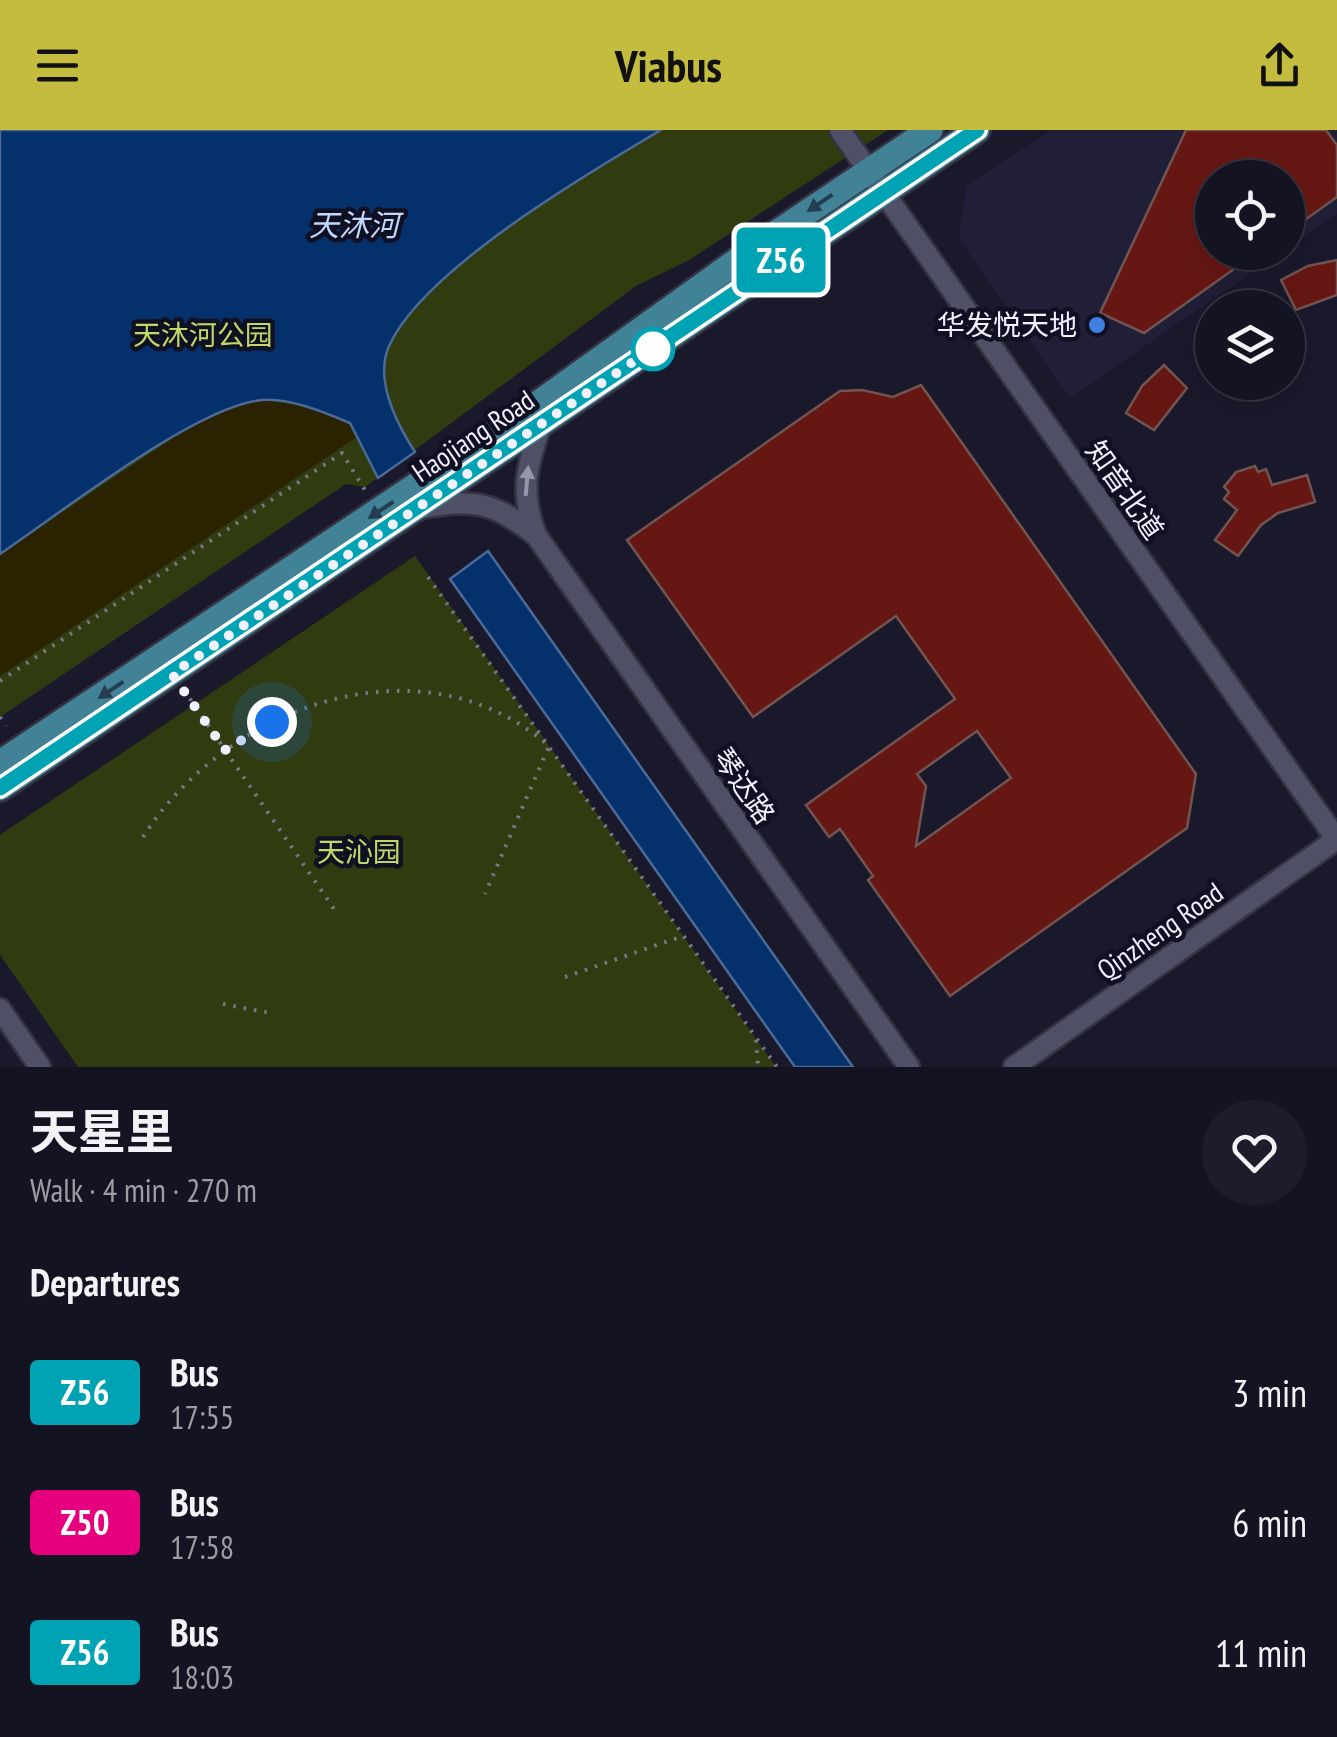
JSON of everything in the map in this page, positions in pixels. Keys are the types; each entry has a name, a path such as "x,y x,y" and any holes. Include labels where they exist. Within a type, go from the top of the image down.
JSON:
{"main road":[{"name":"Haojiang Road","path":"0,788 540,427 876,181 930,130"},
{"name":"Haojiang Road","path":"0,763 876,181 978,130"}],"street":[{"name":"知音北道","path":"840,130 1337,839"},
{"path":"536,536 525,505 528,465 540,427"},
{"path":"422,508 468,500 505,512 536,536"},
{"name":"琴达路","path":"536,536 909,1067"},
{"name":"Qinzheng Road","path":"1014,1067 1337,839"},
{"path":"0,1009 40,1067"}],"path":[{"path":"0,681 342,453 379,511"},
{"path":"428,578 777,1067"},
{"path":"172,674 334,909"},
{"path":"143,836 190,778 225,750 272,722 314,706 402,689 435,690 505,712 549,746"},
{"path":"0,717 6,726"},
{"path":"485,894 549,746"},
{"path":"565,977 684,936"},
{"path":"223,1004 270,1013"},
{"path":"755,1035 758,1067"}],"shaded area":[{"name":"华发悦天地","path":"1052,130 1337,130 1337,214 1305,236 1305,160 1195,160 1195,270 1255,270 1226,290 1195,290 1195,312 1070,398 959,239 966,186"}],"green space":[{"name":"天沐河公园","path":"0,130 888,130 689,260 636,286 365,487 346,484 0,717"},
{"name":"天沁园","path":"415,556 776,1067 78,1067 0,955 0,835"}],"sand":[{"path":"263,400 309,407 350,423 357,437 0,676 0,554 210,413"}],"water":[{"name":"天沐河","path":"0,130 661,130 510,226 436,286 407,317 389,346 384,373 395,415 415,452 378,478 350,423 295,403 262,400 234,407 165,441 0,554"},
{"path":"488,551 853,1067 795,1067 450,579"}],"building":[{"path":"1186,130 1326,130 1337,145 1337,197 1305,220 1305,160 1195,160 1195,270 1233,270 1205,290 1195,290 1195,297 1144,333 1100,313"},
{"path":"1337,260 1337,295 1305,307 1305,290 1286,290 1281,280 1308,266"},
{"path":"1164,365 1187,388 1154,430 1126,413 1142,386"},
{"path":"921,385 1196,774 1187,828 950,996 868,880 873,876 840,829 829,837 806,805 955,699 896,616 753,717 627,540 840,391 862,390 893,397","holes":["977,731 1011,778 916,846 926,786 917,774"]},
{"path":"1255,466 1258,472 1266,469 1272,485 1307,475 1315,502 1278,513 1261,525 1238,556 1215,540 1237,510 1224,499 1229,492 1224,487 1236,472"}],"bus line":[{"name":"Z56","path":"0,788 422,508 776,263 977,130"}],"place":[{"name":"华发悦天地","path":"1097,325"}],"route":[{"path":"272,722 225,750 172,674 658,345 653,349"}]}
